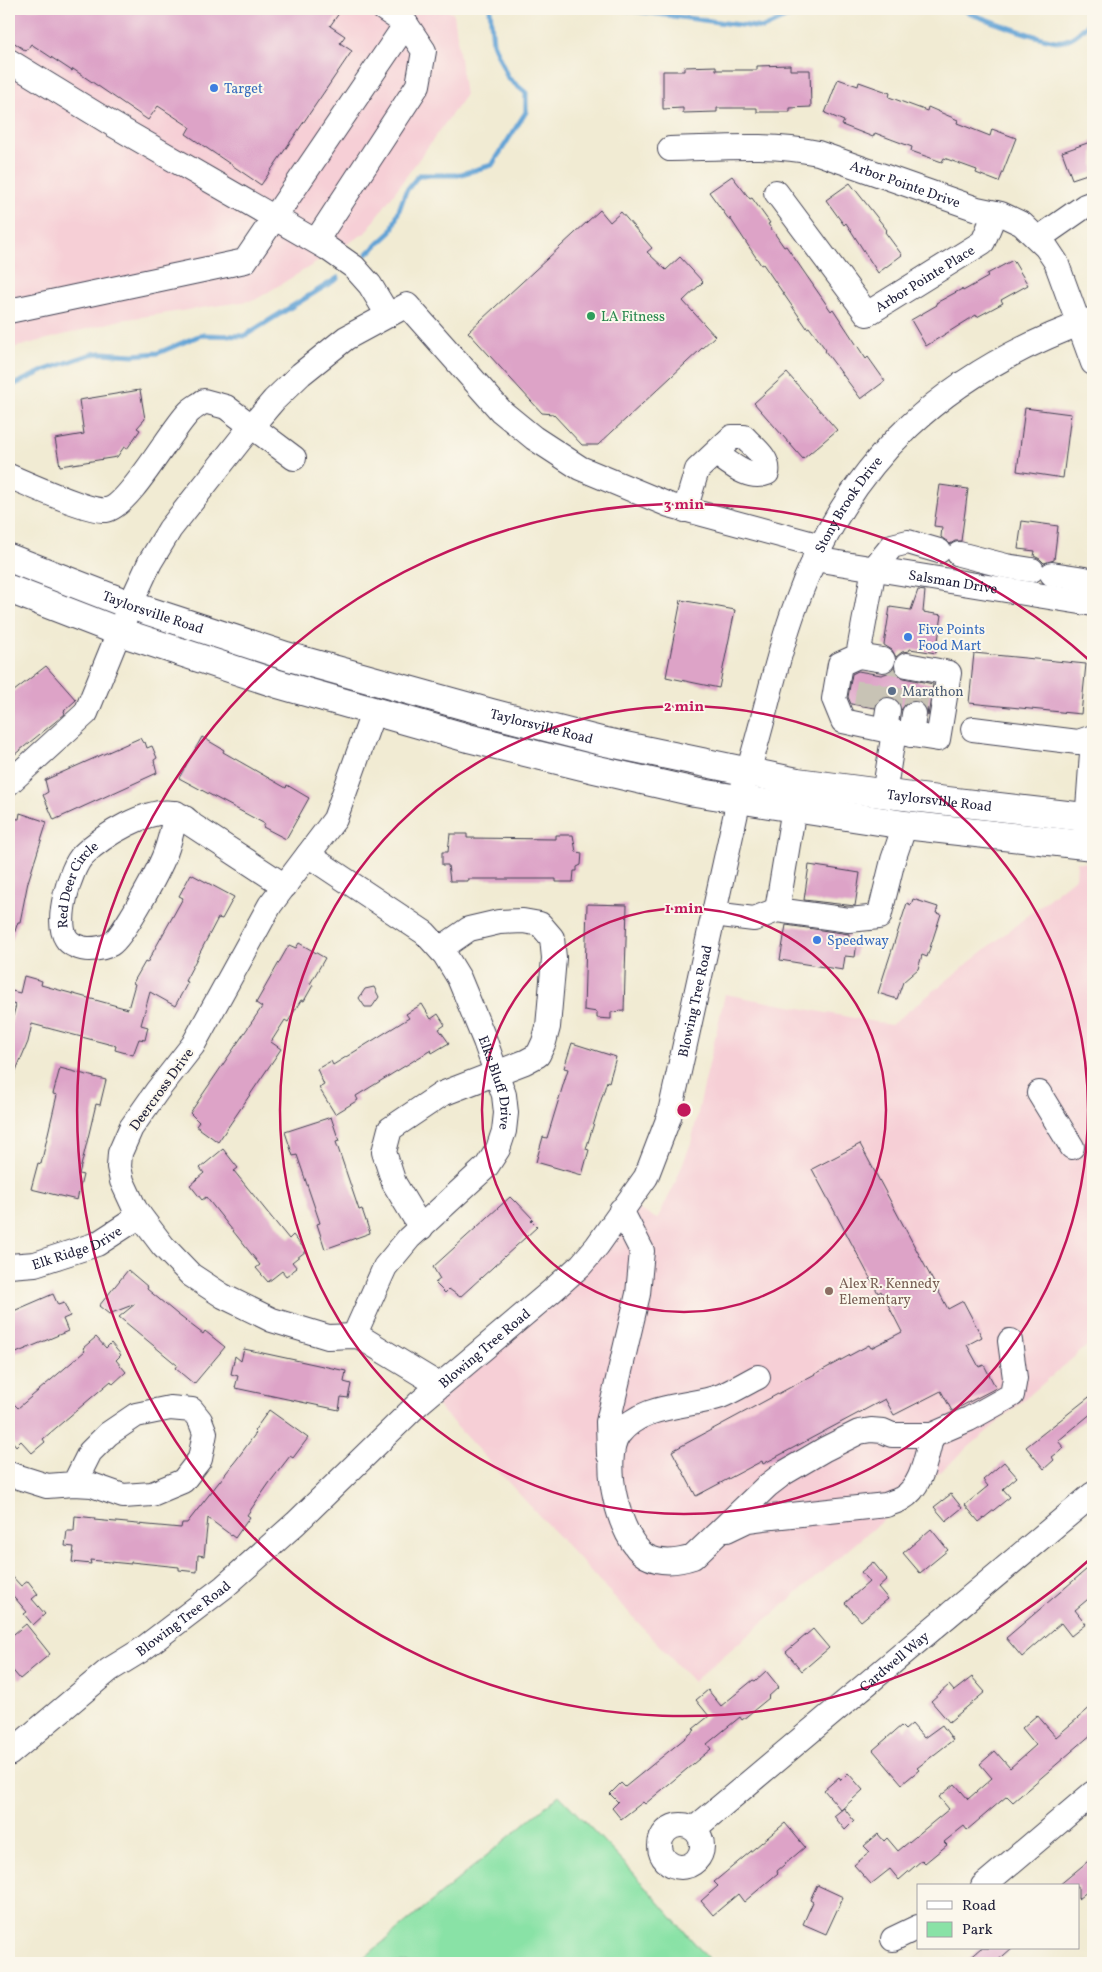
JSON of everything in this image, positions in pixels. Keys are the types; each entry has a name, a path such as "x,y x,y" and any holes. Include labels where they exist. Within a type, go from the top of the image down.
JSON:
{"main road":[{"name":"Taylorsville Road","path":"9,558 130,605 286,656 491,713 601,741 797,782 884,794 1090,817"},
{"name":"Taylorsville Road","path":"9,589 120,632 278,684 468,738 594,769 695,792 794,808 905,825 1089,846"}],"street":[{"path":"316,241 418,85 424,51 406,24 384,9"},
{"path":"9,311 245,261 406,24"},
{"path":"9,61 112,124 316,241 354,267 370,285 388,315 346,338 301,374 251,426 170,529 150,562 130,605 86,714 9,783"},
{"name":"Arbor Pointe Drive","path":"670,149 794,148 818,153 977,209 995,213 1022,224 1039,238 1056,262 1086,322 1093,363"},
{"name":"Arbor Pointe Place","path":"776,192 867,314 983,242 995,213"},
{"path":"1039,238 1085,206 1093,203"},
{"name":"Salsman Drive","path":"388,315 407,304 501,411 540,442 580,468 601,478 685,510 874,568 1005,578 1088,603"},
{"name":"Stony Brook Drive","path":"739,799 794,609 818,552 843,505 857,485 892,442 934,404 972,376 1020,349 1086,322"},
{"path":"9,476 90,508 106,510 116,506 129,492 189,412 204,401 226,407 294,458"},
{"path":"685,510 697,470 715,453"},
{"path":"916,671 949,673 938,739 889,722 843,721 834,699 840,664 870,662 874,568 892,546 908,542 949,552 1005,578 1042,572 1085,579 1088,603"},
{"name":"Deercross Drive","path":"374,710 335,819 270,906 193,1045 141,1112 124,1141 120,1153 120,1167 122,1182 140,1216 163,1246 191,1275 223,1296 272,1320 328,1337 354,1336 360,1338 439,1385"},
{"path":"884,794 889,722"},
{"path":"973,729 1078,742 1093,738 1089,846"},
{"name":"Blowing Tree Road","path":"10,1752 109,1670 140,1651 224,1587 296,1523 439,1385 581,1265 597,1246 646,1177 669,1117 739,799"},
{"path":"777,910 794,808"},
{"name":"Red Deer Circle","path":"167,812 176,813 165,854 122,932 111,944 96,949 83,949 72,944 66,938 61,925 64,905 73,873 81,857 101,841 133,821 145,816 167,812"},
{"path":"176,813 285,886"},
{"path":"713,914 754,919 777,910 849,920 879,917 893,860 905,825"},
{"name":"Elks Bluff Drive","path":"308,855 425,933 440,949 459,978 496,1072 504,1095 506,1113 504,1132 498,1149 487,1166 409,1238 385,1267 354,1336"},
{"path":"421,1228 394,1183 384,1152 390,1128 442,1094 525,1062 538,1055 548,1027 554,958 552,938 540,924 523,921 499,922 469,928 440,949"},
{"path":"1039,1093 1072,1147"},
{"path":"622,1210 642,1251 638,1294 608,1422 610,1466 613,1490 627,1533 645,1555 661,1561 679,1562 693,1557 784,1472 859,1432 877,1430 892,1435 932,1435 969,1419 1012,1396 1015,1378 1010,1341"},
{"name":"Elk Ridge Drive","path":"9,1266 35,1264 97,1244 140,1216"},
{"path":"610,1466 613,1447 618,1435 633,1422 654,1411 720,1396 758,1377"},
{"path":"9,1474 47,1486 74,1484 92,1486 123,1496 152,1494 183,1481 200,1460 205,1433 200,1420 192,1410 170,1408 136,1415 108,1434 90,1452 74,1484"},
{"path":"716,1534 748,1520 886,1505 903,1498 917,1483 923,1470 932,1435"},
{"name":"Cardwell Way","path":"694,1829 1093,1494"},
{"path":"985,1884 1093,1793"},
{"path":"893,1939 917,1927"}],"shaded area":[{"path":"9,9 445,9 454,14 465,96 365,233 255,300 121,320 9,349"},
{"name":"Alex R. Kennedy Elementary","path":"1077,862 1093,863 1093,1341 693,1682 434,1402 634,1207 657,1219 673,1188 691,1143 725,994 891,1025 1076,877"}],"green space":[{"path":"559,1795 630,1869 712,1963 358,1963"}],"building":[{"name":"Target","path":"9,9 342,9 330,26 345,36 340,43 352,51 261,185 186,134 190,127 158,106 148,120 73,69 72,71 31,44 26,51 9,39"},
{"path":"790,65 790,70 810,70 811,107 790,108 790,112 757,112 757,108 717,108 717,112 683,113 683,108 663,109 663,71 684,71 684,67 716,66 716,70 757,70 757,66"},
{"path":"838,79 858,86 859,82 890,93 889,97 927,111 928,107 958,120 957,123 990,136 992,129 1016,138 999,182 976,173 977,170 944,158 942,162 911,151 912,147 875,133 873,137 842,125 844,121 825,113"},
{"path":"1093,141 1093,172 1072,179 1062,152"},
{"path":"732,176 750,199 752,198 784,247 786,246 831,311 833,309 866,359 868,357 885,381 861,399 809,327 807,328 763,264 761,265 730,218 730,221 709,192"},
{"path":"850,183 887,230 885,232 902,255 878,273 846,223 844,225 826,200"},
{"name":"LA Fitness","path":"600,210 610,222 621,212 652,248 647,252 666,270 680,257 703,282 683,301 715,336 598,445 582,445 553,414 542,413 468,332"},
{"path":"1013,260 1028,285 1001,300 1003,303 977,317 976,315 926,346 911,320 937,305 936,303 988,277 987,274"},
{"path":"787,373 837,430 803,459 754,403"},
{"path":"140,390 145,419 137,428 140,430 127,449 124,447 117,457 60,466 55,439 84,434 79,400"},
{"path":"1025,408 1071,414 1063,478 1017,471"},
{"path":"940,485 968,489 961,541 955,541 950,544 941,537 942,527 934,526"},
{"path":"1022,521 1058,526 1054,560 1044,563 1034,556 1035,551 1018,549"},
{"path":"918,590 925,591 923,612 942,615 936,653 910,649 896,657 892,650 884,645 890,607 911,610"},
{"path":"681,600 735,610 719,688 666,677"},
{"path":"974,653 1086,664 1081,714 969,703"},
{"path":"46,666 76,700 64,711 65,714 9,759 9,695"},
{"path":"894,668 898,675 904,678 933,684 928,716 927,708 923,704 916,701 908,701 901,710 897,700 890,696 883,697 877,702 875,708 851,704 848,697 852,674 858,671 881,675 888,673"},
{"path":"202,737 224,750 223,752 286,788 287,785 309,798 286,839 263,827 265,824 179,778"},
{"path":"140,738 143,743 145,742 147,748 152,746 157,758 154,760 157,773 54,820 43,795 48,792 45,780"},
{"path":"20,813 47,822 28,882 20,922 18,922 12,940 9,940 9,818 19,819"},
{"path":"450,834 467,834 467,838 556,839 556,835 573,835 576,852 582,853 581,865 577,867 577,871 574,871 573,882 556,882 556,879 468,879 468,881 450,881 448,865 442,865 442,852 448,852"},
{"path":"809,865 860,873 855,906 804,900"},
{"path":"191,874 234,897 222,919 218,918 185,981 188,982 175,1006 150,992 141,1025 148,1027 145,1040 139,1039 133,1055 115,1050 116,1046 32,1024 28,1042 9,1087 9,1031 16,1005 9,1003 12,991 20,993 24,976 42,981 41,985 128,1009 135,984 133,983 145,962 147,963 183,898 179,896"},
{"path":"913,899 938,907 936,913 941,914 927,957 922,955 918,969 903,982 897,999 878,993 907,903 911,905"},
{"path":"587,904 627,905 624,1011 611,1012 611,1019 597,1018 597,1012 584,1010"},
{"path":"786,925 849,934 848,941 857,942 855,957 845,956 843,970 780,960"},
{"path":"299,943 325,958 310,984 313,985 304,1001 301,1000 288,1022 285,1020 271,1042 281,1049 218,1142 196,1126 199,1122 190,1113 262,1007 256,1003 289,945 296,948"},
{"path":"374,987 379,997 372,1007 365,1007 359,998 365,989"},
{"path":"422,1004 431,1019 438,1014 445,1025 439,1029 449,1043 432,1053 431,1050 356,1096 358,1100 335,1114 319,1088 324,1085 317,1069 331,1061 333,1065 409,1018 406,1014"},
{"path":"572,1043 616,1057 586,1149 589,1150 582,1175 536,1162 543,1137 547,1138 568,1069 564,1068"},
{"path":"60,1068 106,1080 100,1105 96,1104 79,1174 83,1175 77,1200 31,1189 38,1163 41,1164 57,1095 53,1094"},
{"path":"331,1117 339,1141 336,1142 359,1210 362,1209 370,1233 325,1249 317,1224 320,1223 297,1155 293,1156 285,1132"},
{"path":"860,1144 948,1309 963,1301 982,1337 967,1345 979,1367 984,1365 996,1388 952,1411 941,1391 894,1415 885,1399 763,1464 762,1461 696,1496 672,1451 869,1345 871,1348 902,1332 881,1291 878,1293 812,1169"},
{"path":"223,1149 238,1168 234,1171 289,1239 293,1235 306,1251 292,1262 297,1268 286,1276 282,1271 268,1282 256,1268 260,1265 206,1197 202,1200 190,1185 204,1173 200,1168"},
{"path":"510,1197 533,1219 531,1221 537,1227 460,1297 449,1289 445,1293 435,1283 440,1279 433,1267"},
{"path":"128,1270 177,1314 203,1334 205,1331 225,1347 194,1384 175,1368 177,1365 119,1317 135,1304 109,1314 99,1306"},
{"path":"53,1294 58,1305 64,1303 70,1316 63,1319 68,1331 9,1356 9,1313"},
{"path":"96,1337 106,1348 111,1343 121,1355 116,1360 126,1372 113,1384 111,1381 43,1439 45,1442 32,1453 21,1441 16,1446 9,1437 9,1399 18,1408 85,1351 83,1348"},
{"path":"244,1349 346,1371 344,1382 351,1384 348,1398 341,1397 339,1410 235,1388 238,1376 231,1374 235,1356 241,1361"},
{"path":"1093,1394 1093,1412 1058,1441 1064,1448 1052,1457 1054,1460 1044,1469 1026,1447"},
{"path":"269,1410 308,1438 293,1458 290,1456 270,1482 247,1515 250,1517 235,1538 208,1518 204,1556 198,1555 197,1572 179,1570 179,1567 131,1562 131,1564 90,1560 91,1564 72,1562 74,1547 65,1546 67,1531 74,1531 75,1516 95,1518 94,1520 181,1528 182,1523 187,1523 237,1459 256,1433 254,1431"},
{"path":"1004,1462 1017,1477 1003,1489 1010,1497 979,1522 965,1505 988,1486 983,1480"},
{"path":"951,1494 962,1508 946,1521 934,1507"},
{"path":"931,1529 948,1550 920,1573 903,1553"},
{"path":"873,1562 887,1579 878,1587 888,1599 861,1621 845,1603 869,1582 861,1572"},
{"path":"1093,1564 1093,1595 1075,1610 1086,1624 1071,1636 1061,1623 1022,1657 1006,1638"},
{"path":"11,1575 21,1586 28,1581 38,1594 32,1599 45,1614 33,1625 24,1614 27,1612 9,1591 9,1577"},
{"path":"26,1624 50,1654 20,1679 9,1666 9,1638"},
{"path":"813,1629 829,1648 802,1671 786,1652"},
{"path":"766,1671 779,1687 769,1698 742,1720 740,1717 707,1744 711,1749 645,1804 643,1802 621,1819 612,1808 618,1802 610,1794 621,1783 625,1787 695,1730 693,1729 709,1716 696,1700 708,1690 721,1706"},
{"path":"972,1677 985,1692 949,1722 931,1701 949,1685 954,1691"},
{"path":"1093,1705 1093,1733 1013,1802 1007,1796 967,1830 964,1826 944,1842 947,1845 925,1863 922,1860 899,1880 890,1869 871,1884 854,1865 870,1852 864,1846 878,1834 884,1841 887,1838 898,1851 949,1809 939,1797 955,1784 968,1799 992,1778 980,1764 995,1751 1010,1768 1036,1745 1022,1728 1037,1715 1056,1737"},
{"path":"912,1724 924,1738 942,1725 953,1740 917,1768 919,1770 902,1784 873,1750 901,1726 905,1730"},
{"path":"848,1773 863,1790 841,1810 824,1790 839,1777 841,1780"},
{"path":"844,1808 854,1821 845,1830 834,1816"},
{"path":"785,1823 805,1847 744,1902 738,1894 713,1915 701,1901 718,1886 714,1882"},
{"path":"1093,1857 1093,1887 1080,1897 1080,1884 1060,1884"},
{"path":"817,1885 843,1897 826,1934 803,1924 813,1902 810,1900"},
{"path":"979,1950 1010,1950 995,1963 963,1963"}],"waterway":[{"path":"367,254 391,232 406,191 419,175 458,175 492,165 526,112 526,93 508,78 493,43 490,9"},
{"path":"620,9 763,28 805,9"},
{"path":"963,9 969,13 1032,35 1056,41 1072,38 1093,18"},
{"path":"9,387 45,370 92,354 133,355 158,353 201,335 244,336 338,278"}],"tunnel":[{"path":"888,710 897,663"},
{"path":"866,706 870,673"},
{"path":"914,714 919,681"}],"place":[{"name":"Target","path":"214,88"},
{"name":"LA Fitness","path":"591,316"},
{"name":"Five Points Food Mart","path":"908,637"},
{"name":"Marathon","path":"892,691"},
{"name":"Speedway","path":"817,940"},
{"name":"Alex R. Kennedy Elementary","path":"829,1291"}]}
